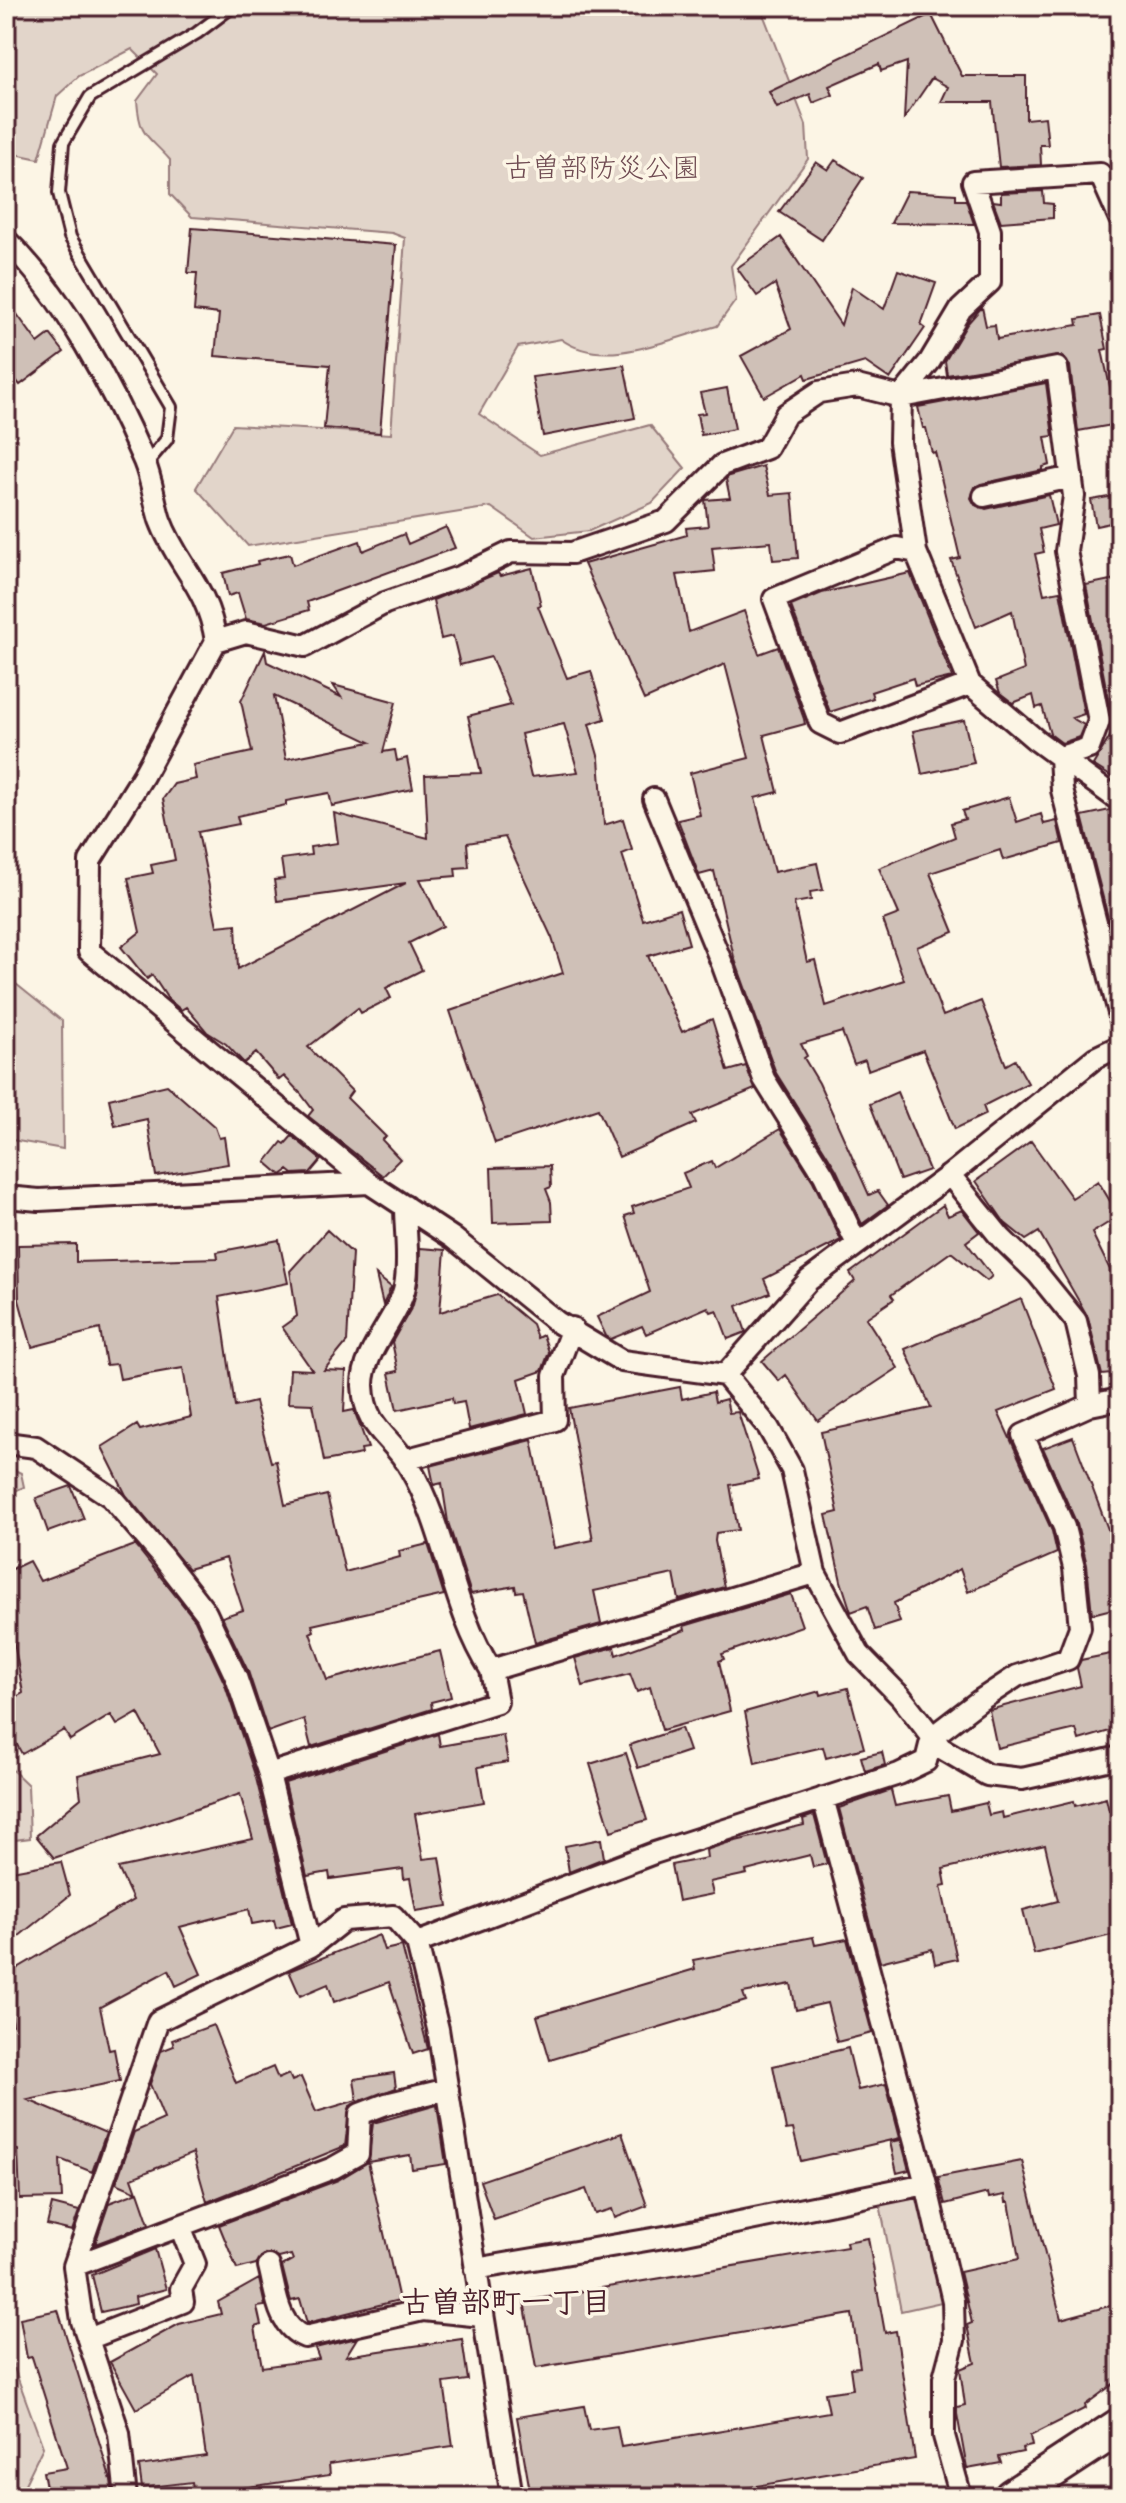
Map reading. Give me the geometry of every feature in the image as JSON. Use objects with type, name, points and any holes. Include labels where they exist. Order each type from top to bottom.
[{"type":"main road","points":[[1012,2497],[1120,2426]]},
{"type":"street","points":[[1120,219],[1100,174],[973,182],[990,231],[990,282],[961,309],[930,361],[901,397],[900,442],[916,552],[970,684],[1120,801]]},
{"type":"street","points":[[6,240],[29,262],[97,365],[146,464],[161,522],[211,612],[216,641],[143,776],[90,861],[89,951],[369,1183],[453,1238],[557,1322],[572,1328],[622,1361],[725,1375],[768,1427],[792,1470],[815,1573],[859,1654],[901,1697],[941,1748],[987,1775],[1022,1779],[1120,1757]]},
{"type":"street","points":[[216,641],[246,632],[305,646],[385,603],[462,576],[511,552],[572,553],[666,521],[722,465],[767,448],[786,414],[819,392],[857,386],[901,397],[1057,368],[1074,496],[1066,551],[1099,721],[1089,748],[1060,757]]},
{"type":"street","points":[[984,496],[1072,477]]},
{"type":"street","points":[[916,552],[897,548],[774,599],[820,723],[840,733],[970,684]]},
{"type":"street","points":[[1060,757],[1062,790],[1120,1017]]},
{"type":"street","points":[[654,799],[718,953],[764,1079],[824,1175],[857,1244]]},
{"type":"street","points":[[725,1375],[809,1280],[950,1175],[1095,1058],[1120,1046]]},
{"type":"street","points":[[950,1175],[1076,1321],[1089,1376],[1090,1405]]},
{"type":"street","points":[[6,1197],[39,1200],[369,1183]]},
{"type":"street","points":[[269,1774],[497,1702],[491,1670],[473,1642],[428,1508],[404,1460],[370,1422],[363,1382],[388,1319],[405,1288],[405,1206]]},
{"type":"street","points":[[404,1460],[555,1420],[554,1376],[572,1328]]},
{"type":"street","points":[[417,1943],[654,1853],[899,1774],[926,1761],[932,1737],[1017,1676],[1068,1659],[1080,1627],[1074,1568],[1064,1527],[1023,1435],[1090,1405],[1120,1399]]},
{"type":"street","points":[[6,1443],[36,1447],[111,1497],[206,1613],[236,1677],[269,1774],[311,1946]]},
{"type":"street","points":[[491,1670],[815,1573]]},
{"type":"street","points":[[823,1798],[926,2184],[953,2301],[954,2340],[944,2378],[944,2436],[961,2497]]},
{"type":"street","points":[[126,2497],[119,2433],[88,2339],[74,2266],[115,2153],[133,2084],[158,2021],[311,1946],[344,1920],[393,1916],[417,1943],[448,2089],[512,2497]]},
{"type":"street","points":[[74,2266],[333,2168],[358,2154],[360,2114],[448,2089]]},
{"type":"street","points":[[475,2269],[676,2235],[926,2184]]},
{"type":"street","points":[[88,2339],[183,2302],[181,2289],[195,2264],[180,2226]]},
{"type":"street","points":[[269,2266],[284,2323],[293,2333],[305,2337],[423,2310],[482,2316]]},
{"type":"lane","points":[[146,464],[167,439],[171,407],[70,237],[59,193],[63,143],[90,97],[197,33],[233,6]]},
{"type":"green space","name":"古曽部防災公園","points":[[6,6],[760,6],[806,125],[808,159],[731,266],[736,300],[717,326],[638,349],[597,352],[578,348],[561,339],[518,347],[479,414],[540,455],[650,425],[685,468],[652,503],[589,531],[534,537],[491,507],[248,546],[196,488],[233,425],[391,434],[405,238],[392,233],[192,217],[170,194],[170,160],[146,135],[140,122],[137,101],[157,74],[132,49],[79,76],[57,96],[39,159],[6,152]]},
{"type":"green space","points":[[6,976],[62,1021],[63,1149],[6,1139]]},
{"type":"green space","points":[[6,1466],[21,1473],[24,1487],[6,1495]]},
{"type":"green space","points":[[6,1764],[28,1785],[30,1838],[6,1841]]},
{"type":"green space","points":[[926,2184],[946,2301],[901,2311],[878,2194]]},
{"type":"green space","points":[[6,2346],[43,2447],[24,2486],[6,2494]]},
{"type":"building","points":[[931,14],[962,76],[1026,76],[1026,119],[1045,117],[1048,145],[1040,145],[1041,165],[999,167],[992,102],[941,102],[948,87],[932,78],[904,119],[907,62],[881,71],[879,64],[829,86],[833,95],[813,103],[810,94],[777,108],[769,92]]},
{"type":"building","points":[[835,160],[863,178],[822,240],[779,212],[816,162],[828,170]]},
{"type":"building","points":[[907,191],[956,194],[956,200],[966,200],[974,224],[891,223]]},
{"type":"building","points":[[1043,191],[1044,203],[1053,204],[1053,218],[1001,222],[993,201],[1001,202],[1001,193]]},
{"type":"building","points":[[192,228],[396,245],[380,433],[324,428],[330,365],[215,356],[219,314],[194,311],[197,273],[188,273]]},
{"type":"building","points":[[781,237],[841,325],[852,287],[884,309],[898,270],[936,283],[921,325],[925,328],[890,379],[865,362],[807,379],[805,374],[764,397],[741,356],[791,329],[775,284],[757,296],[737,268]]},
{"type":"building","points":[[6,299],[38,343],[50,334],[64,352],[20,385],[6,367]]},
{"type":"building","points":[[982,307],[986,326],[995,325],[997,339],[1078,325],[1077,319],[1100,315],[1107,349],[1102,350],[1118,424],[1078,431],[1070,366],[1061,356],[947,375],[945,361],[967,324]]},
{"type":"building","points":[[624,365],[635,418],[543,436],[532,377]]},
{"type":"building","points":[[1046,383],[1053,436],[1045,437],[1050,465],[1043,467],[1043,470],[981,484],[975,487],[971,498],[975,505],[986,509],[1049,495],[1056,525],[1039,529],[1044,552],[1035,554],[1044,594],[1060,591],[1084,714],[1072,718],[1084,725],[1079,737],[1062,743],[1050,734],[1042,706],[1036,708],[1033,695],[1013,703],[1000,693],[996,681],[1024,670],[1012,611],[976,627],[951,560],[960,558],[935,452],[932,453],[918,407]]},
{"type":"building","points":[[727,388],[735,429],[701,435],[697,414],[705,413],[700,393]]},
{"type":"building","points":[[763,466],[770,495],[792,493],[798,558],[773,560],[771,542],[712,547],[715,571],[677,575],[689,632],[744,611],[759,654],[778,647],[804,719],[805,724],[764,735],[778,792],[755,798],[774,872],[817,863],[823,890],[810,892],[811,900],[794,903],[807,962],[815,960],[826,1006],[904,980],[883,920],[899,914],[879,868],[955,837],[951,823],[965,819],[962,811],[1009,797],[1017,822],[1041,814],[1044,824],[1057,821],[1062,843],[1003,860],[1000,850],[930,873],[954,932],[917,947],[943,1016],[981,1001],[1006,1065],[1015,1060],[1028,1083],[983,1106],[986,1114],[955,1129],[923,1050],[868,1070],[865,1060],[854,1064],[842,1032],[801,1044],[807,1056],[804,1058],[819,1083],[869,1195],[878,1191],[888,1205],[862,1224],[836,1169],[776,1073],[734,957],[714,871],[699,875],[678,820],[700,815],[690,773],[749,758],[725,664],[644,700],[584,564],[687,535],[686,528],[708,526],[705,500],[730,498],[726,479],[729,476]]},
{"type":"building","points":[[1120,495],[1120,521],[1096,526],[1091,500]]},
{"type":"building","points":[[446,527],[455,548],[307,602],[309,610],[266,623],[246,619],[238,593],[228,596],[223,573],[258,564],[257,561],[290,554],[293,565],[360,541],[363,551],[404,534],[408,544]]},
{"type":"building","points":[[532,568],[541,605],[538,606],[567,678],[591,671],[605,719],[589,724],[599,759],[604,825],[623,819],[632,850],[622,854],[643,920],[679,909],[689,944],[648,956],[682,1032],[712,1019],[728,1071],[746,1066],[755,1089],[692,1115],[696,1123],[619,1157],[598,1109],[495,1143],[450,1011],[563,973],[552,938],[505,837],[467,843],[469,867],[455,868],[456,876],[420,879],[443,926],[409,943],[422,970],[386,988],[391,998],[361,1013],[358,1008],[308,1047],[352,1091],[347,1098],[386,1137],[382,1140],[400,1159],[383,1176],[308,1116],[313,1110],[284,1076],[279,1080],[256,1053],[244,1063],[226,1044],[207,1032],[186,1007],[181,1010],[168,999],[152,975],[147,979],[121,947],[140,932],[128,878],[153,873],[151,865],[175,860],[163,799],[174,784],[196,779],[193,765],[252,752],[241,701],[265,651],[267,662],[341,697],[333,685],[396,702],[383,752],[395,750],[397,761],[407,758],[413,789],[332,806],[329,793],[286,801],[286,805],[237,816],[239,824],[198,832],[217,926],[236,924],[238,969],[406,883],[277,901],[274,880],[284,879],[281,859],[311,855],[310,847],[338,843],[334,813],[428,838],[425,775],[481,773],[468,716],[511,705],[491,657],[460,665],[453,636],[441,639],[433,600],[498,573],[500,576]],"holes":[[[274,696],[370,742],[286,759]],[[564,724],[578,772],[531,777],[521,734]]]},
{"type":"building","points":[[910,573],[952,677],[915,686],[913,678],[871,692],[873,698],[830,712],[791,606],[822,593]]},
{"type":"building","points":[[1120,578],[1120,705],[1110,708],[1086,585]]},
{"type":"building","points":[[964,720],[974,763],[922,774],[913,731]]},
{"type":"building","points":[[1120,720],[1120,782],[1093,765]]},
{"type":"building","points":[[1110,810],[1120,814],[1120,825],[1115,827],[1120,850],[1120,964],[1082,816]]},
{"type":"building","points":[[167,1085],[215,1127],[219,1138],[224,1137],[228,1164],[156,1176],[147,1119],[115,1126],[109,1099]]},
{"type":"building","points":[[897,1092],[929,1170],[900,1180],[870,1104]]},
{"type":"building","points":[[780,1129],[813,1181],[841,1240],[764,1279],[770,1293],[737,1306],[746,1332],[728,1339],[717,1310],[711,1312],[708,1307],[646,1334],[642,1326],[611,1339],[606,1336],[597,1317],[650,1292],[625,1216],[634,1213],[632,1207],[689,1188],[683,1173],[712,1161],[715,1168]]},
{"type":"building","points":[[292,1136],[321,1160],[310,1173],[293,1174],[288,1170],[281,1175],[266,1162],[282,1142],[285,1144]]},
{"type":"building","points":[[1031,1141],[1072,1198],[1098,1181],[1119,1216],[1092,1233],[1120,1290],[1120,1373],[1102,1375],[1088,1317],[1039,1232],[1026,1240],[1005,1223],[976,1181]]},
{"type":"building","points":[[550,1166],[551,1187],[546,1189],[551,1202],[552,1221],[493,1223],[491,1168]]},
{"type":"building","points":[[943,1205],[948,1216],[962,1210],[979,1232],[966,1242],[992,1276],[987,1281],[951,1252],[891,1295],[894,1299],[866,1318],[898,1368],[818,1421],[786,1375],[779,1381],[762,1361],[855,1281],[850,1273]]},
{"type":"building","points":[[327,1230],[352,1253],[347,1342],[324,1370],[346,1371],[344,1412],[354,1410],[368,1448],[361,1449],[362,1454],[324,1461],[313,1404],[288,1403],[290,1369],[312,1370],[282,1327],[297,1316],[290,1271]]},
{"type":"building","points":[[279,1240],[288,1283],[219,1297],[235,1407],[255,1402],[271,1462],[276,1461],[285,1505],[327,1495],[345,1572],[400,1557],[399,1551],[428,1544],[444,1595],[312,1625],[314,1631],[310,1633],[327,1680],[440,1651],[451,1697],[431,1702],[432,1709],[311,1747],[304,1719],[268,1732],[248,1671],[222,1617],[243,1610],[226,1558],[188,1569],[126,1495],[102,1447],[137,1425],[140,1430],[191,1417],[183,1368],[120,1379],[117,1364],[106,1365],[100,1329],[32,1347],[19,1300],[18,1245],[76,1244],[76,1262],[218,1258],[217,1252]]},
{"type":"building","points":[[420,1248],[445,1250],[440,1312],[497,1295],[532,1324],[537,1338],[543,1335],[549,1352],[542,1371],[519,1379],[527,1414],[469,1429],[464,1402],[453,1404],[452,1398],[397,1410],[389,1373],[398,1371],[392,1342],[413,1305],[419,1278]]},
{"type":"building","points":[[376,1275],[391,1287],[383,1305]]},
{"type":"building","points":[[1021,1299],[1056,1389],[998,1412],[1052,1531],[1057,1553],[968,1592],[960,1569],[894,1603],[900,1622],[875,1630],[867,1606],[851,1612],[841,1581],[826,1515],[838,1512],[821,1432],[931,1408],[905,1349]]},
{"type":"building","points":[[680,1387],[682,1399],[713,1392],[715,1402],[726,1399],[729,1413],[738,1412],[759,1479],[730,1485],[738,1530],[716,1533],[715,1541],[724,1587],[679,1600],[674,1574],[594,1591],[601,1624],[535,1643],[523,1591],[516,1592],[515,1586],[471,1594],[448,1522],[442,1483],[434,1485],[430,1466],[532,1440],[554,1548],[593,1540],[569,1408]]},
{"type":"building","points":[[1073,1437],[1120,1561],[1120,1607],[1092,1614],[1087,1565],[1077,1524],[1043,1448]]},
{"type":"building","points":[[71,1486],[84,1519],[48,1532],[36,1498]]},
{"type":"building","points":[[135,1545],[195,1620],[224,1682],[256,1778],[292,1924],[276,1928],[274,1920],[252,1924],[249,1909],[180,1927],[201,1974],[176,1986],[169,1970],[100,2007],[109,2050],[114,2049],[120,2081],[28,2100],[106,2133],[92,2172],[60,2159],[62,2198],[20,2199],[18,2150],[6,2148],[6,2026],[13,2025],[6,1975],[133,1900],[118,1868],[253,1839],[240,1794],[54,1858],[36,1836],[81,1798],[78,1775],[160,1754],[138,1713],[117,1725],[111,1715],[70,1740],[64,1730],[22,1754],[6,1725],[6,1703],[23,1693],[10,1620],[6,1622],[6,1572],[29,1561],[40,1581]]},
{"type":"building","points":[[791,1594],[802,1626],[722,1654],[724,1659],[719,1661],[730,1711],[662,1730],[650,1687],[637,1692],[630,1674],[583,1686],[575,1658],[614,1647],[616,1655],[685,1630],[684,1626]]},
{"type":"building","points":[[1120,1652],[1120,1728],[1079,1740],[1076,1729],[997,1748],[989,1710],[1081,1686],[1077,1668],[1081,1660]]},
{"type":"building","points":[[848,1688],[864,1748],[826,1758],[823,1747],[755,1763],[745,1712],[820,1691],[821,1695]]},
{"type":"building","points":[[681,1728],[689,1751],[638,1768],[630,1745]]},
{"type":"building","points":[[438,1734],[440,1746],[503,1735],[508,1762],[478,1767],[484,1802],[415,1814],[423,1859],[440,1857],[448,1906],[416,1911],[410,1878],[404,1879],[403,1869],[330,1879],[329,1872],[307,1876],[285,1783]]},
{"type":"building","points":[[882,1752],[885,1765],[865,1771],[861,1757]]},
{"type":"building","points":[[626,1753],[647,1820],[611,1831],[590,1764]]},
{"type":"building","points":[[891,1790],[895,1806],[948,1796],[951,1811],[986,1803],[989,1815],[1002,1812],[1003,1818],[1074,1801],[1075,1806],[1106,1798],[1109,1811],[1120,1808],[1120,1933],[1034,1954],[1023,1910],[1058,1901],[1045,1845],[943,1869],[946,1885],[941,1886],[957,1959],[935,1964],[932,1949],[880,1962],[839,1808]]},
{"type":"building","points":[[814,1815],[827,1864],[813,1867],[810,1855],[710,1882],[713,1894],[678,1901],[671,1865],[707,1858],[706,1850],[727,1843],[804,1825],[803,1819]]},
{"type":"building","points":[[601,1839],[604,1858],[569,1872],[565,1846]]},
{"type":"building","points":[[61,1862],[70,1895],[13,1941],[6,1906],[6,1872]]},
{"type":"building","points":[[379,1935],[384,1950],[402,1946],[428,2049],[413,2054],[389,1982],[334,2002],[328,1984],[300,1996],[289,1971]]},
{"type":"building","points":[[813,1937],[815,1945],[847,1939],[872,2033],[837,2042],[827,2003],[796,2010],[791,1984],[743,1993],[746,2001],[550,2060],[537,2016],[695,1969],[693,1960]]},
{"type":"building","points":[[213,2025],[236,2083],[273,2067],[278,2079],[289,2074],[292,2081],[301,2077],[316,2112],[357,2100],[354,2079],[394,2073],[396,2088],[350,2106],[345,2146],[207,2202],[193,2153],[132,2178],[137,2192],[116,2183],[134,2132],[164,2119],[150,2084],[161,2051],[174,2046],[172,2040]]},
{"type":"building","points":[[848,2048],[858,2090],[886,2084],[900,2138],[801,2161],[793,2129],[786,2130],[773,2066]]},
{"type":"building","points":[[437,2105],[446,2164],[412,2169],[410,2155],[368,2162],[373,2123]]},
{"type":"building","points":[[622,2133],[647,2206],[615,2218],[612,2209],[595,2214],[586,2189],[494,2220],[480,2181]]},
{"type":"building","points":[[901,2140],[909,2170],[897,2173],[890,2142]]},
{"type":"building","points":[[1022,2161],[1061,2319],[1120,2303],[1120,2379],[1085,2405],[1086,2408],[1030,2436],[1032,2446],[1022,2448],[1023,2452],[999,2457],[1001,2463],[967,2469],[957,2407],[965,2405],[960,2369],[975,2363],[967,2325],[972,2323],[960,2272],[1019,2259],[1009,2202],[1006,2202],[1005,2195],[989,2198],[988,2193],[945,2204],[938,2177]]},
{"type":"building","points":[[368,2162],[399,2300],[307,2323],[300,2299],[291,2301],[282,2266],[293,2260],[291,2255],[279,2258],[265,2254],[256,2264],[237,2269],[219,2225],[338,2180]]},
{"type":"building","points":[[138,2192],[149,2224],[95,2244],[109,2203]]},
{"type":"building","points":[[52,2204],[79,2211],[72,2231],[47,2225]]},
{"type":"building","points":[[868,2238],[885,2333],[896,2331],[915,2459],[692,2497],[531,2497],[517,2417],[584,2406],[589,2430],[617,2426],[621,2447],[829,2412],[825,2393],[853,2389],[850,2368],[860,2367],[852,2314],[536,2368],[524,2301],[847,2247],[846,2242]]},
{"type":"building","points":[[155,2249],[166,2289],[135,2297],[136,2304],[101,2312],[92,2275]]},
{"type":"building","points":[[259,2279],[265,2306],[257,2307],[261,2325],[255,2327],[262,2367],[319,2359],[315,2348],[357,2338],[346,2356],[462,2339],[468,2380],[444,2383],[453,2446],[329,2464],[330,2475],[194,2495],[192,2482],[142,2488],[139,2466],[206,2456],[194,2376],[136,2409],[110,2362],[179,2324],[221,2314],[218,2302]]},
{"type":"building","points":[[58,2310],[113,2495],[48,2497],[43,2472],[67,2468],[32,2357],[27,2358],[20,2318]]},
{"type":"district","name":"古曽部町一丁目","points":[[506,2302]]}]
